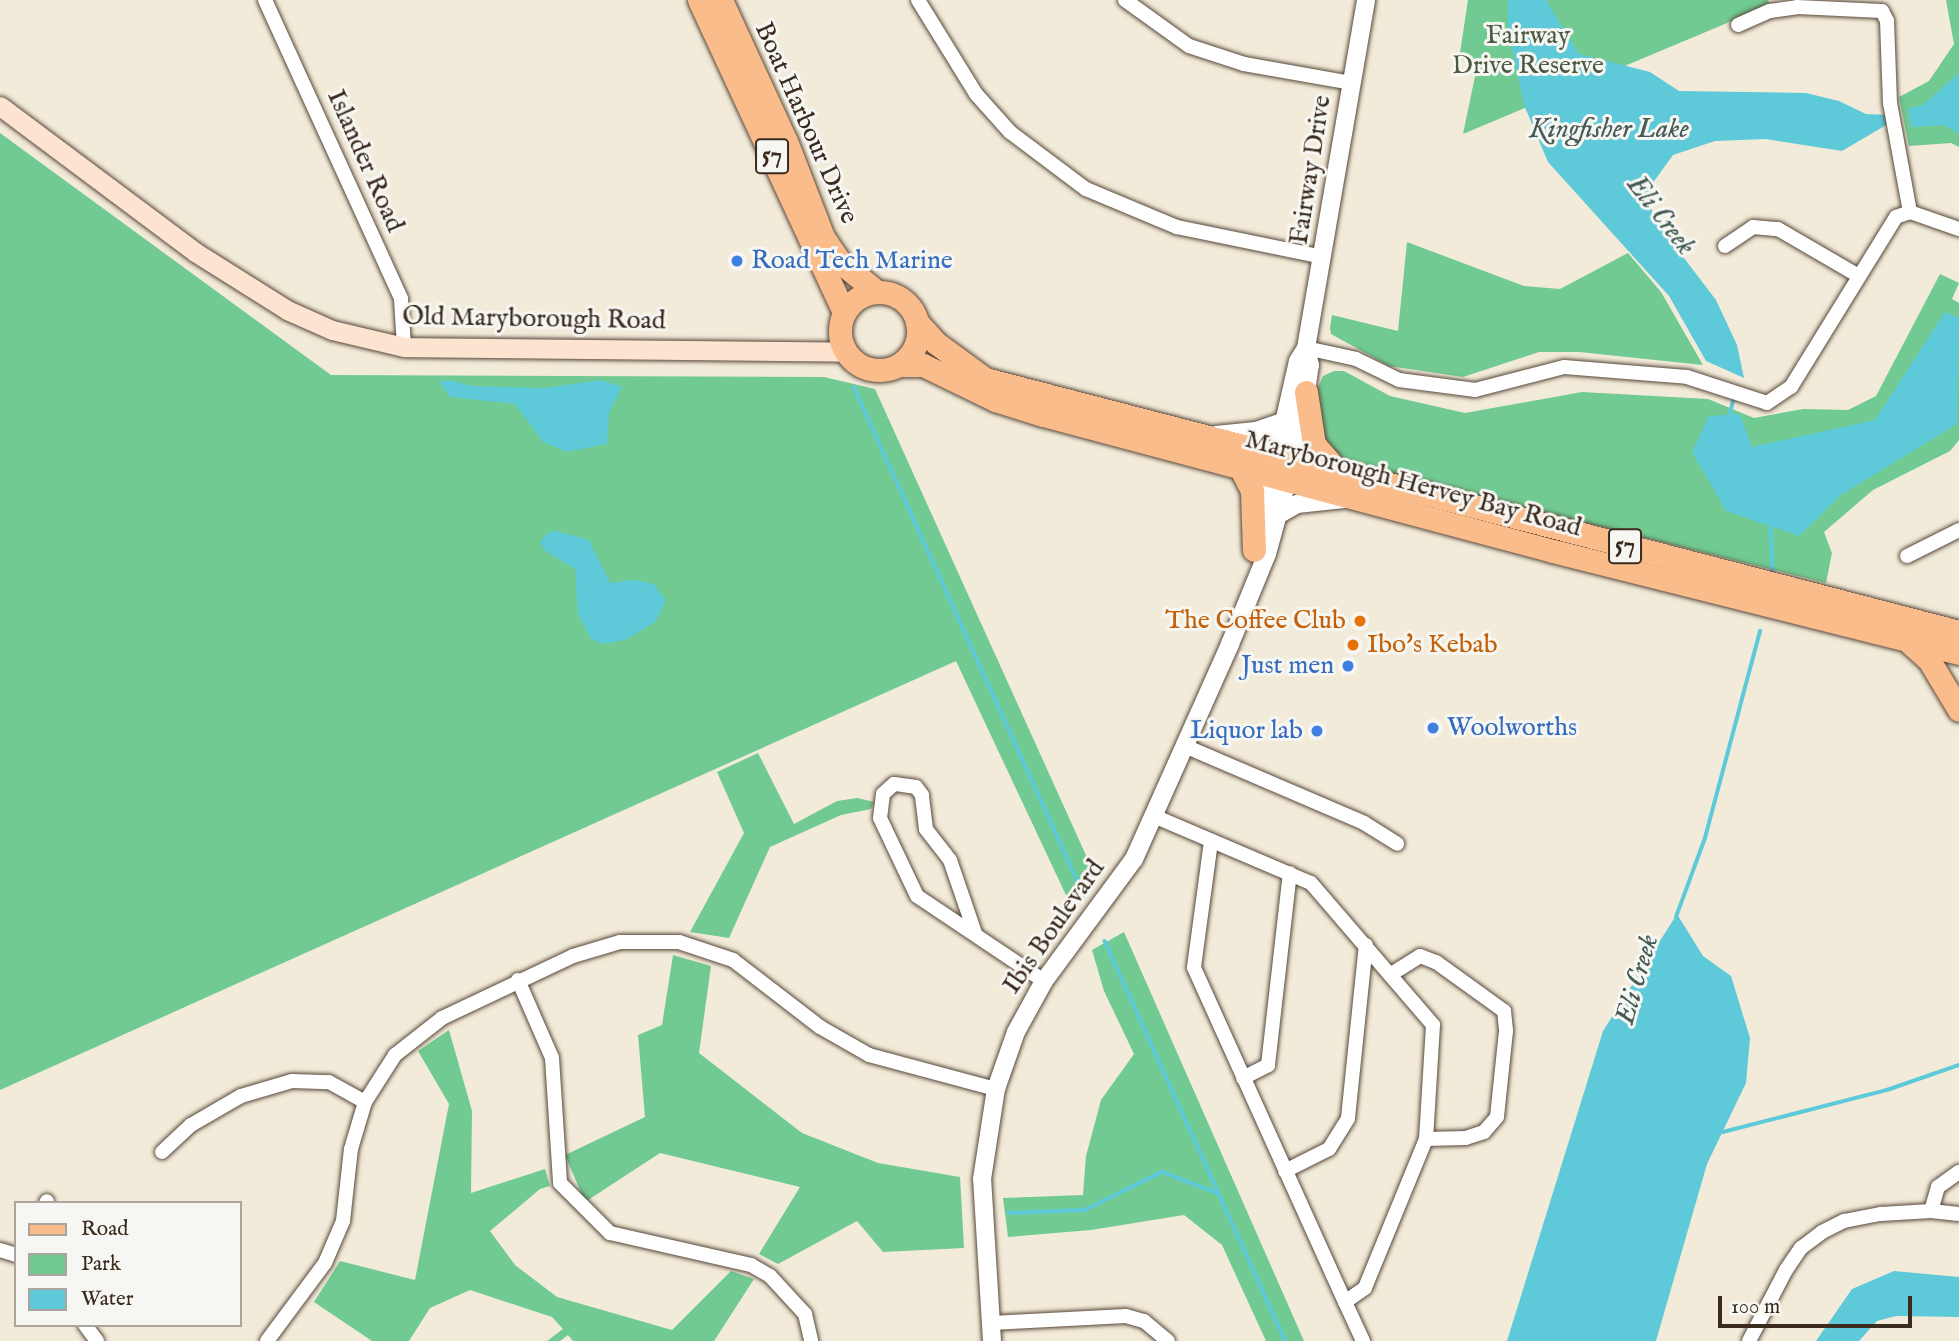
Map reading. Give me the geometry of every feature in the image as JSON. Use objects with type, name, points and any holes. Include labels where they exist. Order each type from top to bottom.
[{"type":"main road","name":"Boat Harbour Drive","points":[[699,0],[844,312]]},
{"type":"main road","name":"Boat Harbour Drive","points":[[721,0],[786,141],[823,237],[839,261],[877,292]]},
{"type":"main road","name":"Old Maryborough Road","points":[[0,106],[195,252],[287,310],[332,330],[404,346],[845,352]]},
{"type":"main road","points":[[844,312],[857,298],[877,292]]},
{"type":"main road","name":"57","points":[[877,292],[893,295],[909,307],[917,322]]},
{"type":"main road","name":"57","points":[[844,312],[839,335],[845,352],[861,367],[881,371],[899,365]]},
{"type":"main road","points":[[899,365],[915,348],[917,322]]},
{"type":"main road","name":"Maryborough Hervey Bay Road","points":[[917,322],[936,344],[985,379],[1213,436],[1358,498],[1959,653]]},
{"type":"main road","name":"Maryborough Hervey Bay Road","points":[[899,365],[923,365],[995,400],[1240,467],[1338,470],[1959,632]]},
{"type":"main road","points":[[1306,392],[1314,444],[1338,470]]},
{"type":"main road","points":[[1240,467],[1252,491],[1254,550]]},
{"type":"main road","points":[[1909,641],[1928,660],[1959,710]]},
{"type":"street","name":"Islander Road","points":[[265,0],[401,299],[404,346]]},
{"type":"street","points":[[918,0],[976,94],[1010,132],[1086,188],[1177,227],[1323,257]]},
{"type":"street","points":[[1125,0],[1189,47],[1244,64],[1352,83]]},
{"type":"street","name":"Fairway Drive","points":[[1284,467],[1287,420],[1298,361],[1306,348],[1366,0]]},
{"type":"street","points":[[1738,25],[1770,11],[1797,7],[1880,4],[1887,21],[1890,103],[1910,212]]},
{"type":"street","points":[[1910,212],[1959,229]]},
{"type":"street","points":[[1306,348],[1356,359],[1399,380],[1475,390],[1564,367],[1688,377],[1767,402],[1791,387],[1889,226],[1910,212]]},
{"type":"street","points":[[1724,246],[1753,227],[1778,229],[1857,275]]},
{"type":"street","name":"Fairway Drive","points":[[1284,467],[1306,392],[1310,365],[1306,348]]},
{"type":"street","points":[[1213,436],[1256,431],[1287,420]]},
{"type":"street","name":"Ibis Boulevard","points":[[992,1341],[982,1179],[996,1089],[1016,1032],[1044,981],[1134,859],[1156,817],[1246,604],[1278,515],[1284,467]]},
{"type":"street","name":"Ibis Boulevard","points":[[1246,604],[1254,550],[1284,467]]},
{"type":"street","points":[[1278,515],[1297,505],[1358,498]]},
{"type":"street","points":[[1907,556],[1959,530]]},
{"type":"street","points":[[1186,747],[1364,823],[1397,844]]},
{"type":"street","points":[[975,933],[950,860],[926,829],[922,795],[916,787],[894,784],[883,794],[880,818],[917,896],[1044,981]]},
{"type":"street","points":[[1156,817],[1311,883],[1393,973],[1433,1025],[1426,1139],[1365,1288],[1345,1302]]},
{"type":"street","points":[[1211,841],[1194,967],[1363,1341]]},
{"type":"street","points":[[1243,1078],[1268,1065],[1290,873]]},
{"type":"street","points":[[267,1341],[325,1263],[343,1221],[351,1149],[365,1102],[395,1055],[429,1026],[519,980],[620,942],[679,942],[733,960],[820,1027],[869,1055],[996,1089]]},
{"type":"street","points":[[1285,1171],[1329,1149],[1348,1118],[1366,945]]},
{"type":"street","points":[[1393,973],[1420,956],[1437,962],[1504,1011],[1506,1031],[1497,1117],[1484,1132],[1466,1138],[1426,1139]]},
{"type":"street","points":[[519,980],[552,1058],[560,1183],[610,1233],[751,1265],[770,1276],[805,1314],[811,1341]]},
{"type":"street","points":[[162,1152],[191,1125],[241,1096],[292,1081],[329,1082],[365,1102]]},
{"type":"street","points":[[1931,1211],[1938,1186],[1959,1172]]},
{"type":"street","points":[[1749,1341],[1786,1270],[1801,1248],[1822,1232],[1844,1221],[1931,1211],[1959,1214]]},
{"type":"street","points":[[991,1323],[1126,1316],[1144,1321],[1168,1341]]},
{"type":"green space","name":"Fairway Drive Reserve","points":[[1468,0],[1768,0],[1770,5],[1463,134],[1478,62],[1459,59]]},
{"type":"green space","points":[[1946,0],[1959,0],[1959,147],[1951,143],[1909,146],[1899,97],[1929,81],[1954,44]]},
{"type":"green space","points":[[0,133],[331,375],[824,377],[875,389],[1094,873],[1093,884],[1072,908],[956,661],[0,1090]]},
{"type":"green space","points":[[1407,242],[1524,286],[1560,289],[1628,253],[1661,292],[1703,365],[1579,352],[1539,352],[1463,377],[1389,366],[1331,334],[1330,328],[1332,315],[1398,331]]},
{"type":"green space","points":[[1940,274],[1959,283],[1952,299],[1959,303],[1959,440],[1950,451],[1873,490],[1824,532],[1832,553],[1826,583],[1349,464],[1328,451],[1313,399],[1323,376],[1334,371],[1344,371],[1390,396],[1465,413],[1582,392],[1708,399],[1754,418],[1803,409],[1848,410],[1876,396]]},
{"type":"green space","points":[[758,753],[794,824],[837,801],[857,798],[874,802],[871,809],[841,815],[770,847],[729,938],[690,932],[744,833],[717,772]]},
{"type":"green space","points":[[1124,932],[1304,1341],[1266,1341],[1222,1245],[1184,1215],[1091,1230],[1008,1237],[1003,1198],[1083,1195],[1086,1156],[1101,1100],[1134,1054],[1104,991],[1092,950]]},
{"type":"green space","points":[[673,955],[711,966],[699,1053],[802,1133],[878,1163],[960,1177],[964,1248],[883,1252],[857,1221],[778,1264],[759,1254],[800,1187],[660,1153],[585,1202],[565,1155],[645,1117],[638,1035],[662,1025]]},
{"type":"green space","points":[[449,1030],[472,1111],[471,1193],[545,1169],[550,1186],[540,1189],[490,1231],[515,1265],[557,1297],[672,1330],[731,1271],[754,1279],[714,1341],[573,1341],[568,1335],[560,1341],[547,1341],[563,1329],[552,1317],[470,1290],[430,1308],[409,1341],[372,1341],[314,1302],[340,1261],[415,1280],[449,1104],[418,1051]]},
{"type":"water","name":"Kingfisher Lake","points":[[1508,0],[1546,0],[1579,54],[1650,72],[1679,91],[1806,93],[1839,101],[1866,114],[1891,115],[1893,121],[1842,151],[1766,139],[1715,141],[1673,155],[1652,184],[1652,216],[1716,300],[1737,345],[1744,378],[1706,361],[1669,296],[1548,162],[1524,105],[1508,29]]},
{"type":"water","points":[[1959,73],[1959,134],[1944,125],[1911,127],[1908,108],[1923,105]]},
{"type":"water","points":[[1945,312],[1959,318],[1957,424],[1841,495],[1799,536],[1726,511],[1692,452],[1709,416],[1740,414],[1752,447],[1875,420]]},
{"type":"water","points":[[449,380],[472,386],[545,388],[600,380],[622,387],[609,413],[607,444],[567,452],[543,442],[515,404],[450,397],[439,382]]},
{"type":"water","points":[[556,531],[589,540],[610,583],[634,580],[654,584],[666,601],[655,622],[625,640],[602,644],[591,639],[578,613],[575,569],[544,550],[540,542],[549,532]]},
{"type":"water","points":[[1677,914],[1703,956],[1731,976],[1750,1038],[1746,1083],[1707,1164],[1656,1341],[1507,1341],[1603,1031]]},
{"type":"water","points":[[1894,1271],[1959,1277],[1959,1317],[1896,1316],[1877,1321],[1859,1341],[1816,1341],[1852,1289]]},
{"type":"waterway","points":[[854,387],[1084,895]]},
{"type":"waterway","name":"Eli Creek","points":[[1729,418],[1733,401]]},
{"type":"waterway","name":"Eli Creek","points":[[1771,522],[1773,575]]},
{"type":"waterway","name":"Eli Creek","points":[[1676,917],[1705,838],[1760,631]]},
{"type":"waterway","points":[[1105,941],[1286,1341]]},
{"type":"waterway","points":[[1723,1132],[1887,1090],[1959,1065]]},
{"type":"waterway","points":[[1008,1213],[1085,1210],[1162,1172],[1218,1193]]},
{"type":"place","name":"Road Tech Marine","points":[[737,261]]},
{"type":"place","name":"The Coffee Club","points":[[1360,621]]},
{"type":"place","name":"Ibo's Kebab","points":[[1353,645]]},
{"type":"place","name":"Just men","points":[[1348,666]]},
{"type":"place","name":"Woolworths","points":[[1433,728]]},
{"type":"place","name":"Liquor lab","points":[[1317,731]]}]
